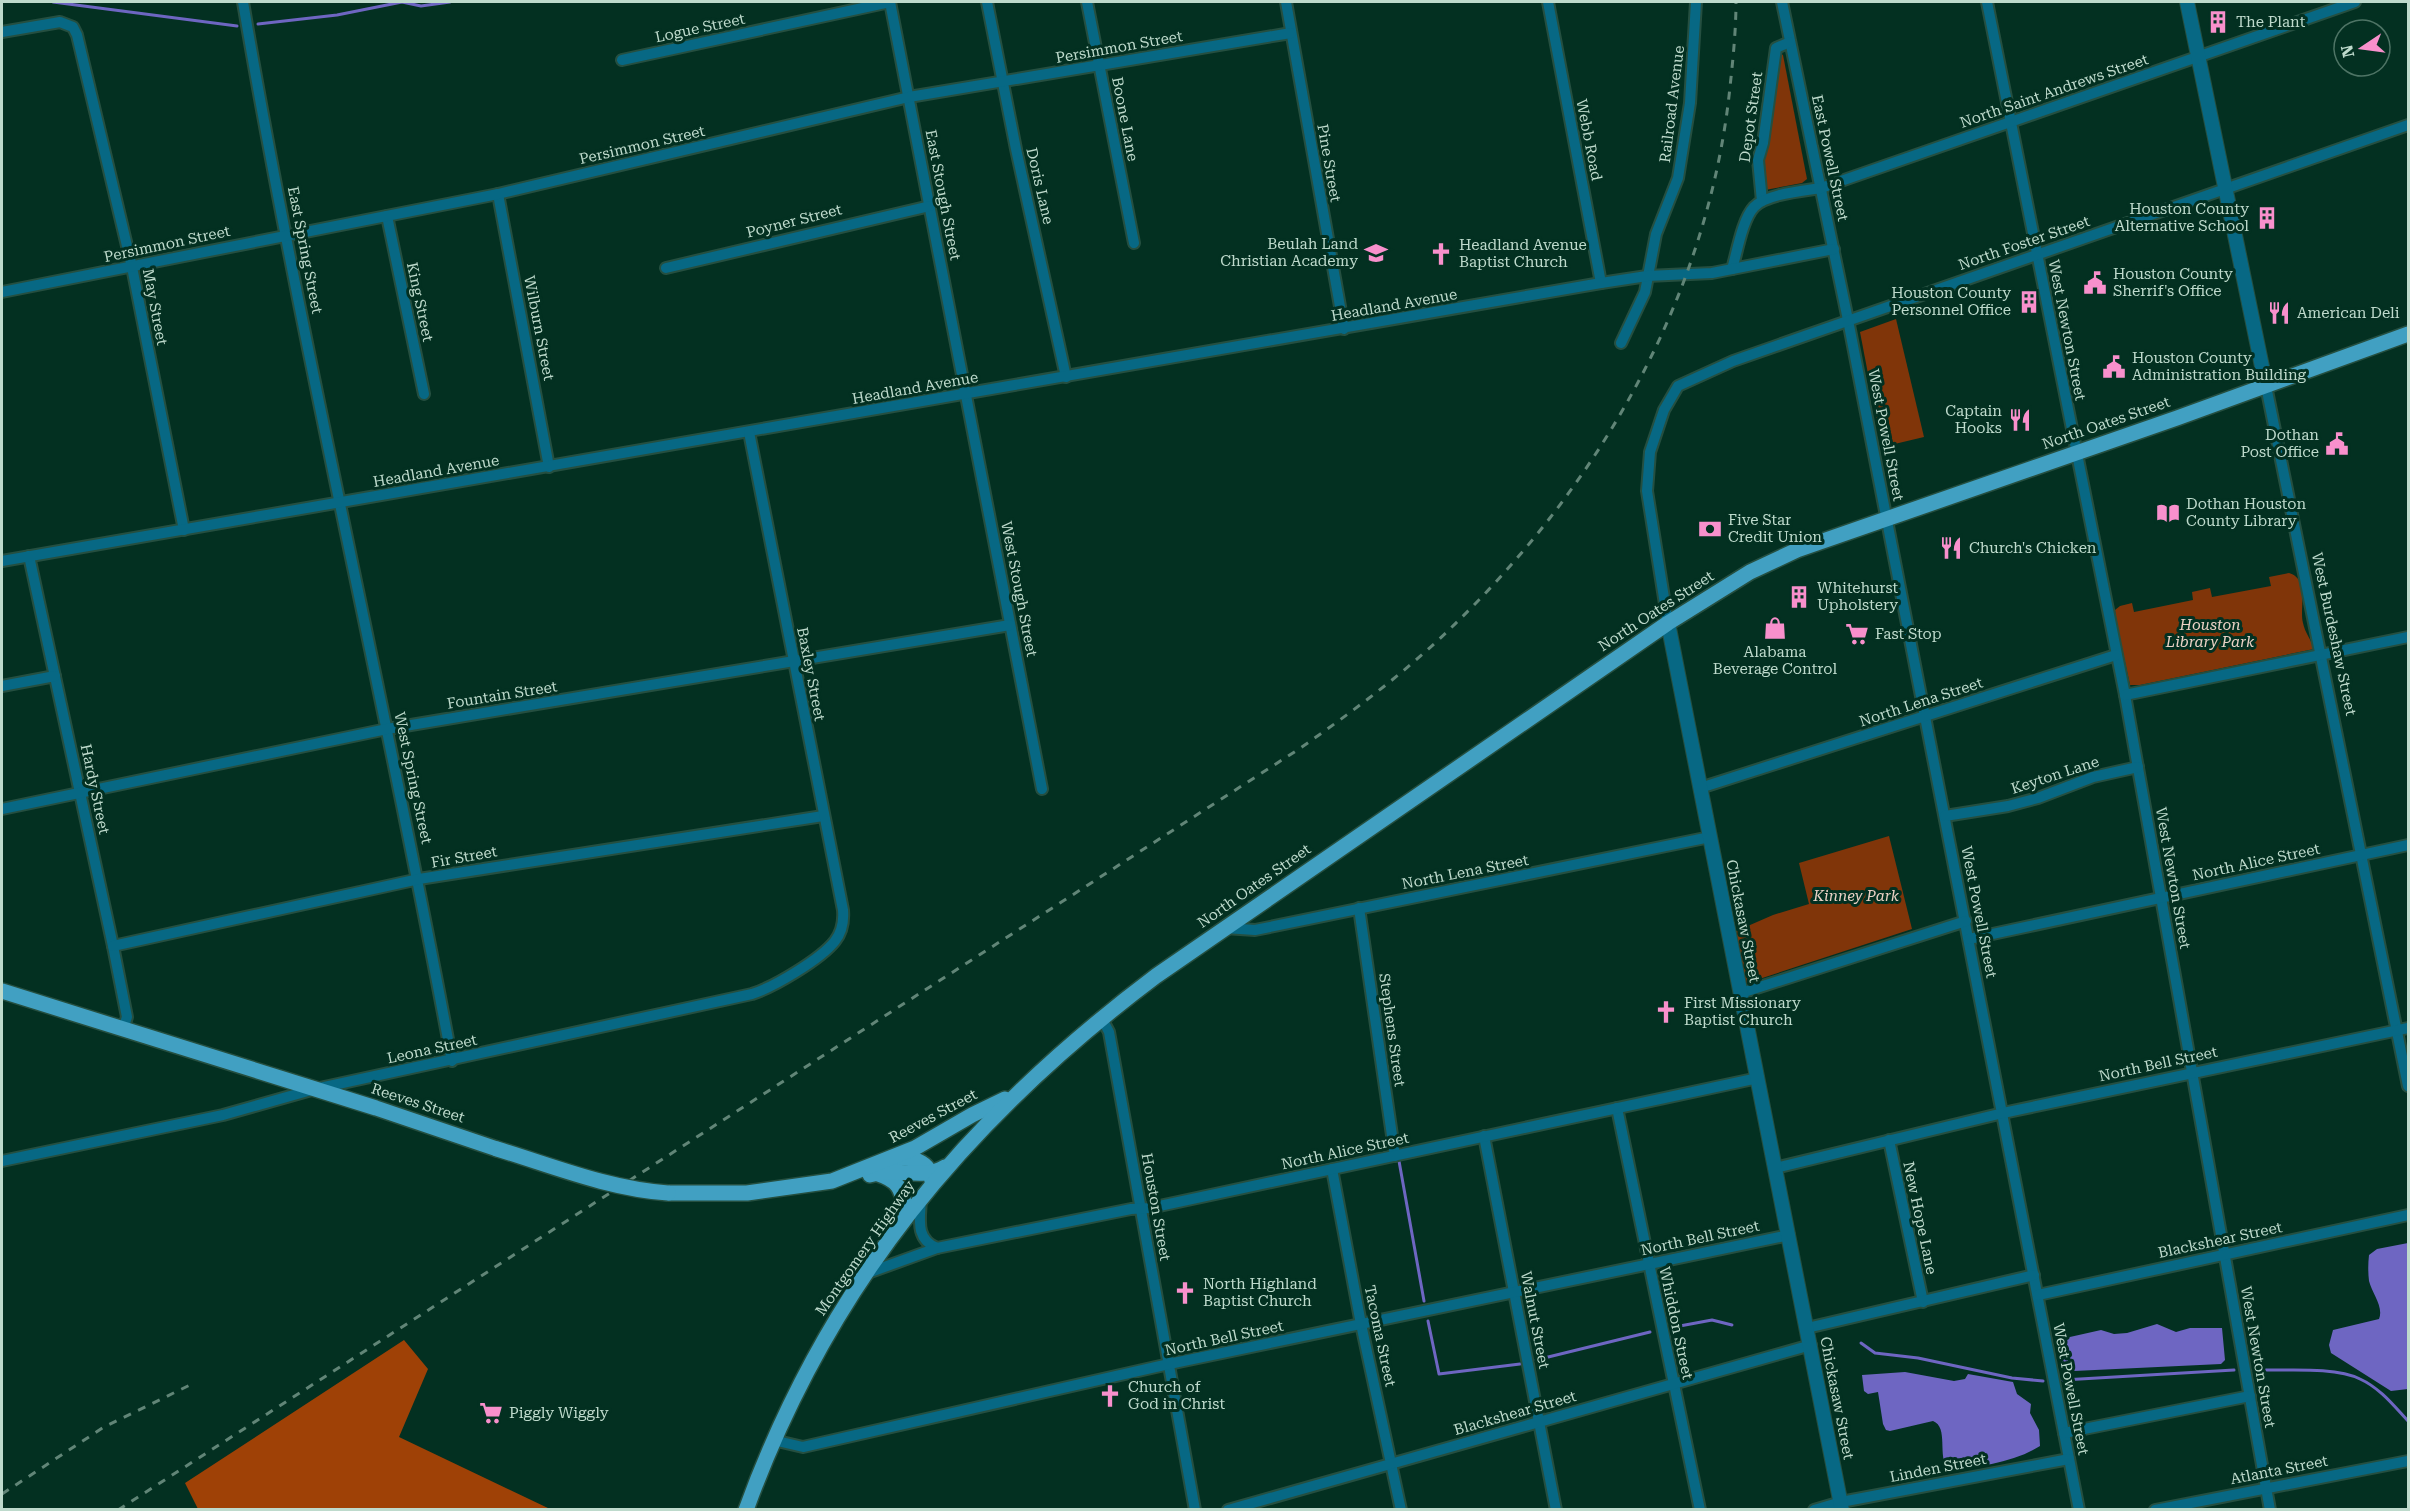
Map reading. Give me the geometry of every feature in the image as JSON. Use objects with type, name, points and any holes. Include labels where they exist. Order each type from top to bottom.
[{"type":"main road","name":"North Oates Street","points":[[1016,1093],[1101,1017],[1225,928],[1668,622],[1734,581],[1773,561],[1886,518],[2409,334]]},
{"type":"main road","name":"Reeves Street","points":[[2,991],[315,1089],[497,1149],[634,1190],[668,1193],[747,1193],[832,1180],[847,1182],[887,1170],[927,1186]]},
{"type":"main road","name":"Reeves Street","points":[[832,1180],[892,1158],[1016,1093]]},
{"type":"main road","name":"Montgomery Highway","points":[[746,1509],[773,1440],[827,1335],[865,1274],[927,1186],[1016,1093]]},
{"type":"main road","points":[[892,1158],[916,1160],[923,1163],[927,1186]]},
{"type":"main road","points":[[875,1173],[890,1178],[898,1185],[907,1214]]},
{"type":"street","name":"East Spring Street","points":[[243,2],[286,236],[340,503]]},
{"type":"street","name":"Logue Street","points":[[622,60],[890,2]]},
{"type":"street","name":"East Stough Street","points":[[890,2],[966,394]]},
{"type":"street","name":"Doris Lane","points":[[987,2],[1016,149],[1066,377]]},
{"type":"street","name":"Boone Lane","points":[[1087,2],[1134,243]]},
{"type":"street","name":"Pine Street","points":[[1286,2],[1344,329]]},
{"type":"street","name":"Webb Road","points":[[1548,2],[1601,283]]},
{"type":"street","name":"Railroad Avenue","points":[[1621,343],[1645,292],[1656,234],[1677,178],[1685,142],[1690,103],[1696,2]]},
{"type":"street","name":"East Powell Street","points":[[1782,2],[1848,320]]},
{"type":"street","name":"West Newton Street","points":[[1987,2],[2125,695],[2270,1509]]},
{"type":"street","name":"West Burdeshaw Street","points":[[2187,2],[2362,855],[2403,1030],[2409,1086]]},
{"type":"street","name":"North Saint Andrews Street","points":[[1762,201],[1821,188],[2355,2]]},
{"type":"street","name":"May Street","points":[[2,32],[56,22],[69,24],[77,35],[132,267],[184,530]]},
{"type":"street","name":"Persimmon Street","points":[[2,292],[498,194],[909,97],[1291,33]]},
{"type":"street","name":"Depot Street","points":[[1762,201],[1758,160],[1763,142],[1776,48],[1790,42]]},
{"type":"street","name":"North Foster Street","points":[[1664,410],[1678,387],[1710,370],[2409,124]]},
{"type":"street","name":"Wilburn Street","points":[[498,194],[549,467]]},
{"type":"street","points":[[1732,270],[1748,217],[1753,208],[1762,201]]},
{"type":"street","name":"Poyner Street","points":[[666,268],[930,206]]},
{"type":"street","name":"King Street","points":[[387,216],[424,394]]},
{"type":"street","name":"Headland Avenue","points":[[2,561],[1601,283],[1647,276],[1732,270],[1834,249]]},
{"type":"street","name":"West Powell Street","points":[[1848,320],[2079,1509]]},
{"type":"street","name":"West Stough Street","points":[[966,394],[1042,789]]},
{"type":"street","name":"Chickasaw Street","points":[[1664,410],[1650,452],[1647,491],[1668,622],[1841,1506]]},
{"type":"street","name":"Baxley Street","points":[[748,432],[844,921]]},
{"type":"street","name":"West Spring Street","points":[[340,503],[419,879],[452,1061]]},
{"type":"street","name":"Hardy Street","points":[[29,556],[113,946],[127,1017],[123,1029]]},
{"type":"street","name":"Fountain Street","points":[[2,809],[387,729],[1010,625]]},
{"type":"street","points":[[2125,695],[2409,637]]},
{"type":"street","name":"North Lena Street","points":[[1701,788],[2116,655]]},
{"type":"street","points":[[2,686],[55,676]]},
{"type":"street","name":"Keyton Lane","points":[[1945,816],[2008,806],[2038,798],[2086,779],[2138,767]]},
{"type":"street","name":"Fir Street","points":[[113,946],[419,879],[823,816]]},
{"type":"street","name":"North Lena Street","points":[[1225,928],[1256,930],[1710,837]]},
{"type":"street","name":"North Alice Street","points":[[1970,939],[2409,845]]},
{"type":"street","name":"Stephens Street","points":[[1359,908],[1395,1156]]},
{"type":"street","name":"Leona Street","points":[[2,1161],[223,1115],[315,1089],[452,1061],[766,990],[826,950],[834,942],[844,921]]},
{"type":"street","points":[[1741,993],[1966,921]]},
{"type":"street","name":"Houston Street","points":[[1101,1017],[1109,1032],[1195,1509]]},
{"type":"street","name":"North Bell Street","points":[[1775,1168],[2003,1113],[2403,1030]]},
{"type":"street","name":"North Alice Street","points":[[865,1274],[937,1248],[1395,1156],[1758,1078]]},
{"type":"street","name":"Whiddon Street","points":[[1617,1108],[1700,1509]]},
{"type":"street","name":"Walnut Street","points":[[1484,1136],[1556,1509]]},
{"type":"street","name":"New Hope Lane","points":[[1889,1140],[1923,1302]]},
{"type":"street","name":"Tacoma Street","points":[[1332,1169],[1361,1324],[1401,1509]]},
{"type":"street","points":[[927,1186],[920,1232],[930,1245],[937,1248]]},
{"type":"street","name":"Blackshear Street","points":[[2038,1294],[2409,1215]]},
{"type":"street","name":"North Bell Street","points":[[773,1440],[803,1447],[1168,1365],[1789,1235]]},
{"type":"street","points":[[1807,1328],[2034,1275]]},
{"type":"street","name":"Blackshear Street","points":[[1228,1509],[1810,1345]]},
{"type":"street","points":[[2064,1433],[2250,1395]]},
{"type":"street","name":"Linden Street","points":[[1814,1509],[1841,1506],[2069,1459]]},
{"type":"street","name":"Atlanta Street","points":[[2155,1509],[2409,1461]]},
{"type":"green space","points":[[1781,54],[1807,179],[1802,183],[1765,190],[1763,159]]},
{"type":"green space","points":[[1896,319],[1924,437],[1882,447],[1860,332]]},
{"type":"green space","name":"Houston Library Park","points":[[2289,573],[2295,576],[2302,588],[2303,623],[2314,649],[2140,685],[2130,685],[2116,621],[2115,610],[2120,606],[2132,603],[2134,612],[2193,600],[2192,592],[2210,588],[2212,597],[2271,586],[2269,577]]},
{"type":"green space","name":"Kinney Park","points":[[1889,836],[1912,929],[1744,984],[1734,932],[1773,915],[1809,904],[1799,863]]},
{"type":"shaded area","points":[[2408,1243],[2408,1389],[2391,1391],[2331,1353],[2329,1345],[2333,1330],[2379,1319],[2379,1305],[2369,1281],[2369,1255],[2377,1249]]},
{"type":"shaded area","points":[[2157,1324],[2176,1332],[2190,1328],[2222,1328],[2225,1360],[2221,1364],[2064,1370],[2058,1344],[2061,1339],[2101,1330],[2114,1334],[2127,1333]]},
{"type":"shaded area","points":[[404,1340],[428,1369],[399,1437],[550,1509],[198,1509],[185,1483]]},
{"type":"shaded area","points":[[1905,1372],[1954,1381],[1965,1379],[1968,1374],[2013,1382],[2017,1394],[2031,1404],[2030,1413],[2039,1430],[2040,1446],[2030,1452],[1996,1463],[1948,1469],[1943,1457],[1941,1429],[1938,1424],[1933,1421],[1886,1430],[1878,1392],[1868,1394],[1864,1391],[1862,1375]]},
{"type":"waterway","points":[[53,2],[237,26]]},
{"type":"waterway","points":[[258,24],[337,15],[402,2],[421,6],[450,2]]},
{"type":"waterway","points":[[1399,1161],[1424,1301]]},
{"type":"waterway","points":[[1669,1328],[1712,1320],[1732,1325]]},
{"type":"waterway","points":[[1428,1321],[1439,1374],[1520,1364]]},
{"type":"waterway","points":[[1536,1360],[1650,1332]]},
{"type":"waterway","points":[[1861,1343],[1875,1353],[1918,1358],[2012,1378],[2043,1381]]},
{"type":"waterway","points":[[2063,1380],[2234,1370]]},
{"type":"waterway","points":[[2254,1370],[2309,1370],[2349,1375],[2374,1387],[2408,1421]]},
{"type":"railway","points":[[118,1510],[1299,749],[1382,688],[1440,639],[1510,566],[1559,506],[1602,444],[1640,378],[1673,309],[1699,237],[1718,163],[1730,87],[1736,2]]},
{"type":"railway","points":[[2,1494],[104,1427],[192,1384]]},
{"type":"place","name":"The Plant","points":[[2218,22]]},
{"type":"place","name":"Houston County Alternative School","points":[[2267,218]]},
{"type":"place","name":"Beulah Land Christian Academy","points":[[1376,253]]},
{"type":"place","name":"Headland Avenue Baptist Church","points":[[1441,254]]},
{"type":"place","name":"Houston County Sherrif's Office","points":[[2095,283]]},
{"type":"place","name":"Houston County Personnel Office","points":[[2029,302]]},
{"type":"place","name":"American Deli","points":[[2279,313]]},
{"type":"place","name":"Houston County Administration Building","points":[[2114,367]]},
{"type":"place","name":"Captain Hooks","points":[[2020,420]]},
{"type":"place","name":"Dothan Post Office","points":[[2337,444]]},
{"type":"place","name":"Dothan Houston County Library","points":[[2168,513]]},
{"type":"place","name":"Five Star Credit Union","points":[[1710,529]]},
{"type":"place","name":"Church's Chicken","points":[[1951,548]]},
{"type":"place","name":"Whitehurst Upholstery","points":[[1799,597]]},
{"type":"place","name":"Alabama Beverage Control","points":[[1775,628]]},
{"type":"place","name":"Fast Stop","points":[[1857,634]]},
{"type":"place","name":"First Missionary Baptist Church","points":[[1666,1012]]},
{"type":"place","name":"North Highland Baptist Church","points":[[1185,1293]]},
{"type":"place","name":"Church of God in Christ","points":[[1110,1396]]},
{"type":"place","name":"Piggly Wiggly","points":[[491,1413]]}]
